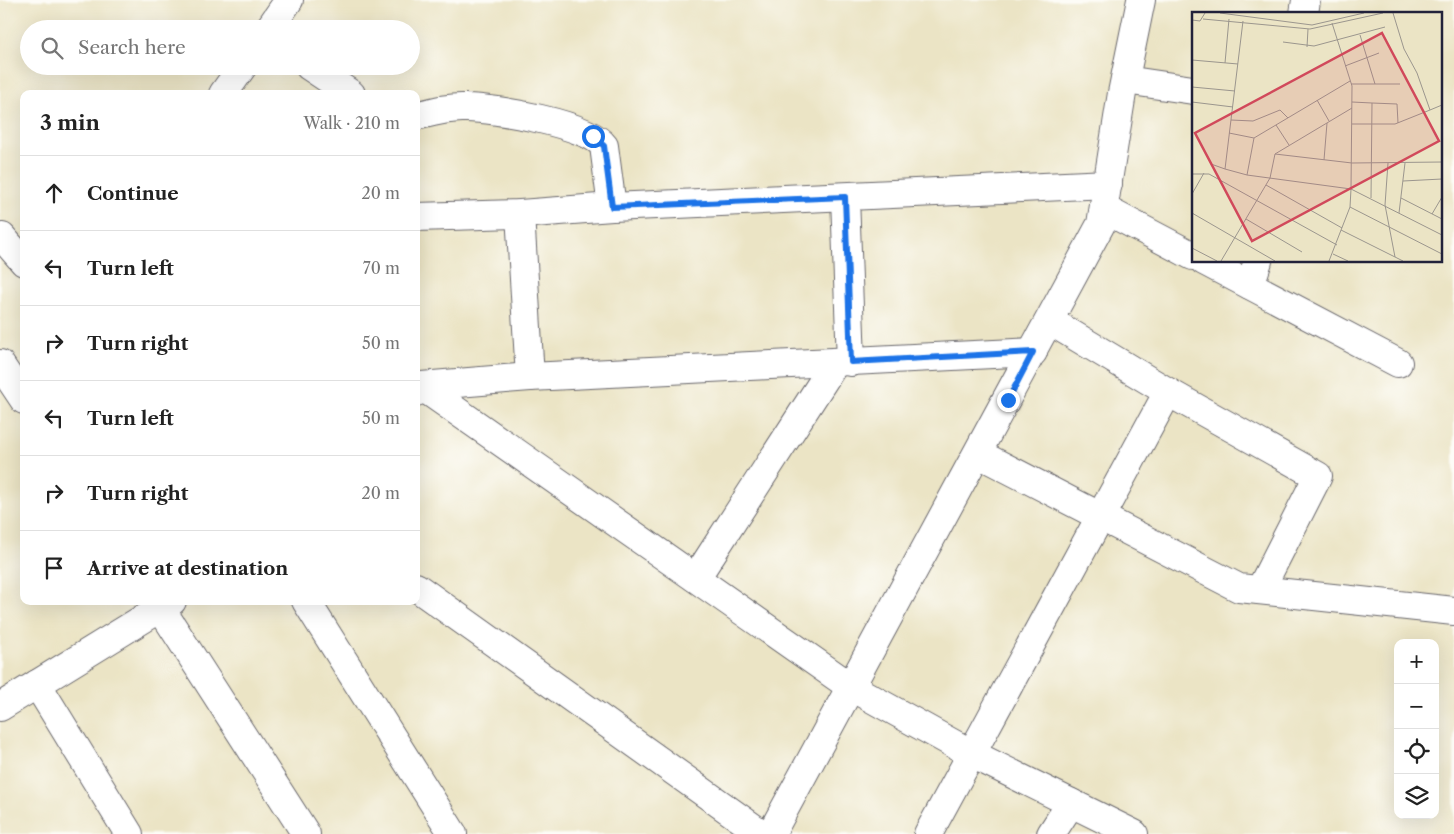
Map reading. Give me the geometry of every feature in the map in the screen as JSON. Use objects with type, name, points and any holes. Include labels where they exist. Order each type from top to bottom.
[{"type":"street","points":[[275,20],[289,0]]},
{"type":"street","points":[[771,834],[979,454],[1101,224],[1125,80],[1141,0]]},
{"type":"street","points":[[227,90],[237,75]]},
{"type":"street","points":[[322,75],[345,90]]},
{"type":"street","points":[[1125,80],[1192,90]]},
{"type":"street","points":[[420,115],[464,108],[510,112],[593,136],[604,146],[612,207]]},
{"type":"street","points":[[696,578],[843,362],[845,197]]},
{"type":"street","points":[[420,217],[520,214],[612,207],[845,197],[1106,197],[1192,255]]},
{"type":"street","points":[[520,214],[530,377]]},
{"type":"street","points":[[2,238],[20,258]]},
{"type":"street","points":[[1208,262],[1254,273],[1398,363]]},
{"type":"street","points":[[1050,321],[1168,392],[1318,476],[1260,590]]},
{"type":"street","points":[[420,389],[530,377],[1033,352]]},
{"type":"street","points":[[0,364],[20,394]]},
{"type":"street","points":[[420,390],[696,578],[851,687],[972,754],[1134,834]]},
{"type":"street","points":[[928,834],[1168,392]]},
{"type":"street","points":[[979,454],[1239,588],[1454,611]]},
{"type":"street","points":[[420,590],[762,834]]},
{"type":"street","points":[[0,707],[161,605]]},
{"type":"street","points":[[164,605],[306,834]]},
{"type":"street","points":[[309,605],[453,834]]},
{"type":"street","points":[[37,684],[129,834]]},
{"type":"street","points":[[1051,834],[1071,803]]},
{"type":"route","points":[[593,136],[600,140],[604,146],[612,207],[845,197],[851,362],[1033,352],[1008,400]]}]
